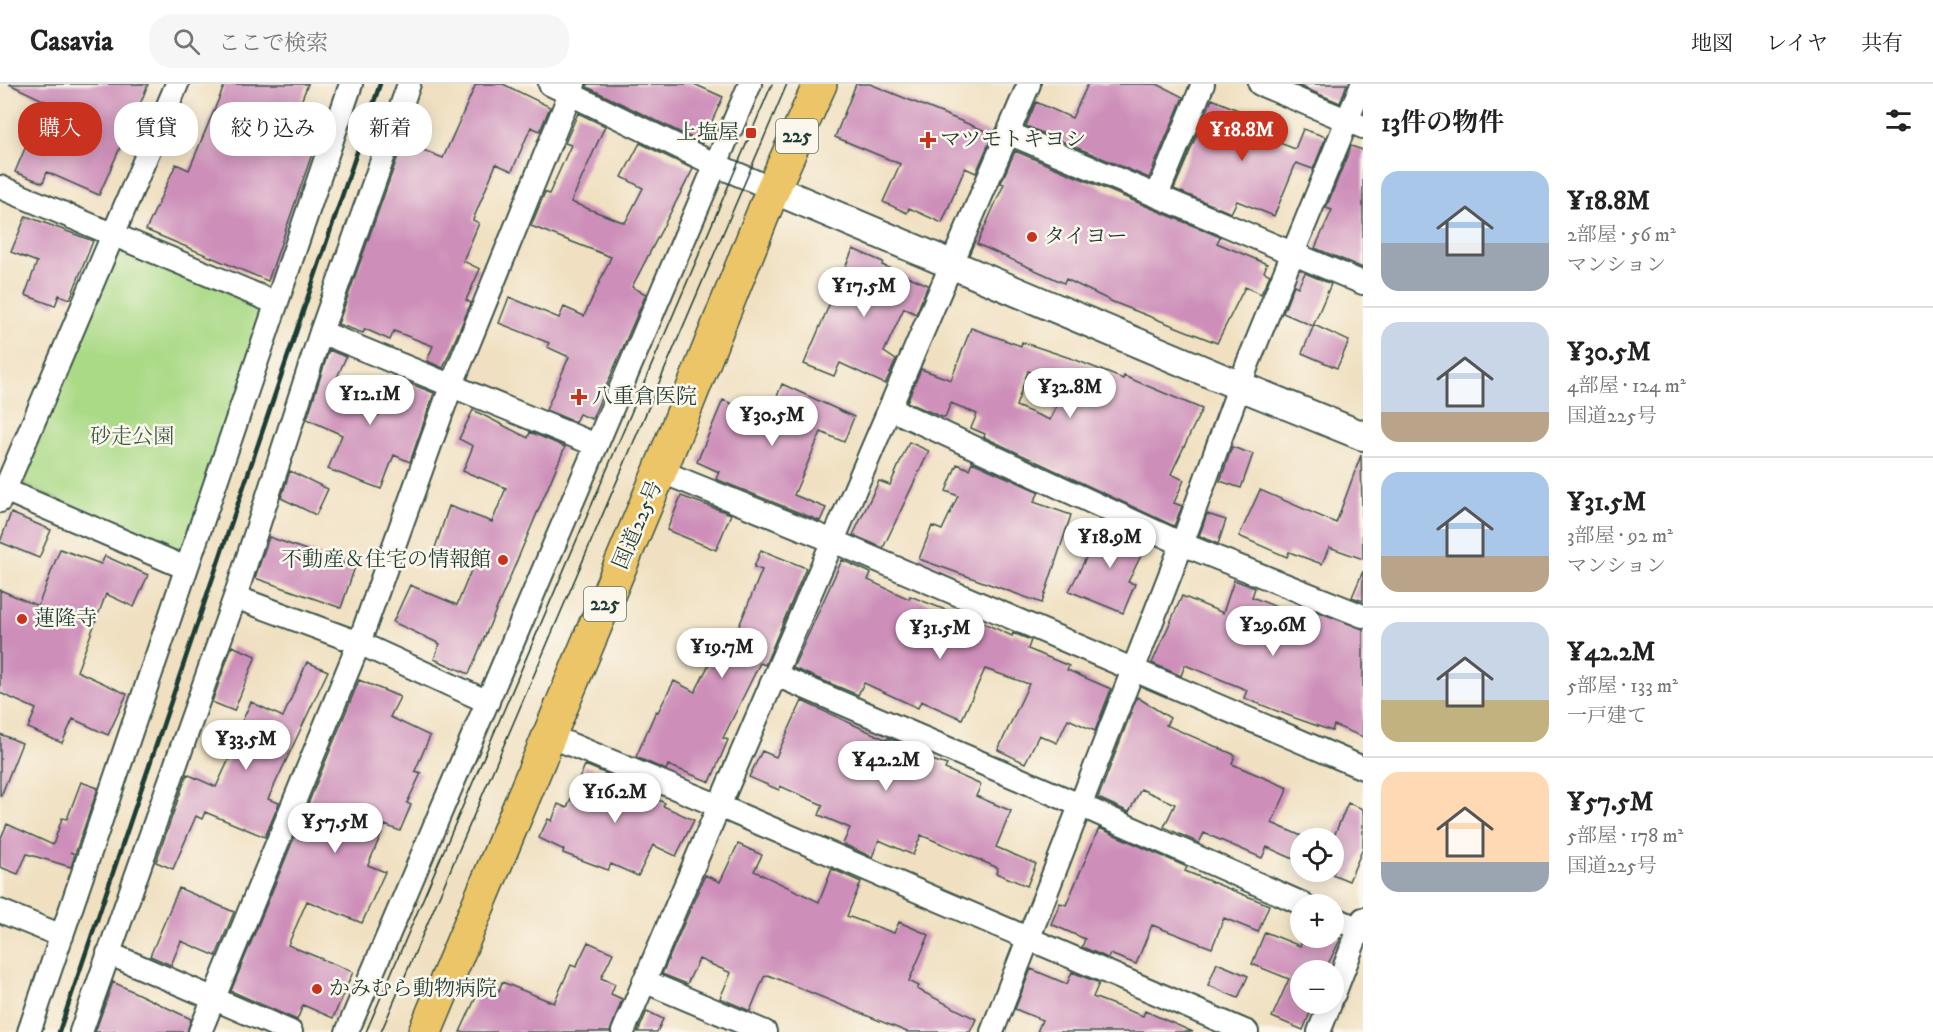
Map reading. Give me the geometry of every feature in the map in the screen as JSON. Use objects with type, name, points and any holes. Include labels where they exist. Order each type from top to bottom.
[{"type":"highway","name":"国道225号","points":[[425,1032],[660,471],[773,189],[820,84]]},
{"type":"street","points":[[177,84],[2,493],[186,568]]},
{"type":"street","points":[[29,1032],[351,84]]},
{"type":"street","points":[[81,1032],[235,597],[321,332],[409,84]]},
{"type":"street","points":[[347,1032],[750,84]]},
{"type":"street","points":[[623,1032],[1029,84]]},
{"type":"street","points":[[1157,195],[1203,84]]},
{"type":"street","points":[[1260,84],[1355,123]]},
{"type":"street","points":[[992,1032],[1082,806],[1292,253],[1355,123],[1362,84]]},
{"type":"street","points":[[200,1032],[359,643],[452,384],[565,88],[716,165],[1240,386],[1363,435]]},
{"type":"street","points":[[1008,133],[1363,283]]},
{"type":"street","points":[[0,187],[276,303]]},
{"type":"street","points":[[321,332],[596,445]]},
{"type":"street","points":[[891,409],[1182,544],[1363,616]]},
{"type":"street","points":[[660,471],[833,541],[1363,768]]},
{"type":"street","points":[[235,597],[359,643],[488,702]]},
{"type":"street","points":[[776,675],[1290,898]]},
{"type":"street","points":[[550,736],[1247,1032]]},
{"type":"street","points":[[0,911],[62,936]]},
{"type":"street","points":[[1344,920],[1361,924],[1344,968]]},
{"type":"street","points":[[108,953],[291,1032]]},
{"type":"street","points":[[644,981],[765,1032]]},
{"type":"street","points":[[1319,1032],[1326,1014]]},
{"type":"green space","name":"砂走公園","points":[[128,249],[261,305],[265,316],[188,545],[176,550],[25,486],[22,475],[113,256]]},
{"type":"building","points":[[9,84],[148,84],[141,102],[114,102],[114,156],[116,156],[99,195],[47,172],[43,183],[15,172],[22,156],[102,156],[102,102],[45,101]]},
{"type":"building","points":[[225,84],[308,84],[301,102],[217,102]]},
{"type":"building","points":[[476,84],[503,84],[550,107],[540,131],[531,127],[512,171],[496,164],[473,220],[479,223],[463,261],[480,269],[466,300],[471,303],[443,368],[427,361],[433,346],[394,331],[390,340],[365,329],[363,333],[338,324],[398,156],[432,156],[432,154],[443,158]]},
{"type":"building","points":[[587,84],[694,84],[723,97],[702,143],[587,87]]},
{"type":"building","points":[[856,84],[870,84],[993,134],[976,173],[965,168],[942,223],[909,208],[907,213],[883,202],[900,164],[835,137]]},
{"type":"building","points":[[1088,84],[1157,84],[1183,97],[1149,178],[1026,126],[1036,102],[1072,118]]},
{"type":"building","points":[[1295,84],[1347,84],[1340,103]]},
{"type":"building","points":[[1212,99],[1259,119],[1253,132],[1295,149],[1303,129],[1326,137],[1313,169],[1296,163],[1274,216],[1237,201],[1231,213],[1174,189]]},
{"type":"building","points":[[578,113],[605,126],[571,202],[625,223],[643,188],[622,177],[640,143],[693,169],[632,287],[646,294],[592,419],[579,414],[575,422],[546,410],[569,357],[547,347],[549,343],[499,323],[509,297],[559,318],[564,307],[584,316],[611,257],[531,226],[545,192],[549,194],[571,145],[565,143]]},
{"type":"building","points":[[210,120],[210,156],[311,156],[268,281],[146,230],[176,164],[189,170],[195,156],[198,156],[198,148]]},
{"type":"building","points":[[1351,146],[1363,150],[1363,268],[1315,248],[1332,210],[1326,208]]},
{"type":"building","points":[[1015,151],[1220,237],[1217,243],[1267,264],[1264,272],[1270,275],[1261,294],[1245,287],[1217,343],[1113,302],[1066,279],[1064,283],[977,244],[1004,184],[1001,183]]},
{"type":"building","points":[[26,216],[93,241],[70,299],[59,295],[55,306],[25,295],[37,262],[11,252]]},
{"type":"building","points":[[853,249],[883,262],[882,265],[928,285],[916,314],[904,308],[884,352],[896,360],[885,384],[840,363],[834,376],[804,364]]},
{"type":"building","points":[[1305,273],[1331,284],[1313,326],[1283,313],[1294,285],[1298,287]]},
{"type":"building","points":[[1314,325],[1349,341],[1337,368],[1302,353]]},
{"type":"building","points":[[971,328],[1021,346],[1022,342],[1076,360],[1123,379],[1124,376],[1202,409],[1171,474],[1184,480],[1174,503],[1182,506],[1174,526],[984,437],[985,434],[971,428],[977,414],[951,403],[945,417],[942,417],[907,402],[921,369],[951,380]],"holes":[[[1028,371],[1066,384],[1050,420],[1016,406]]]},
{"type":"building","points":[[329,350],[346,357],[329,396],[364,412],[365,409],[379,415],[393,377],[434,393],[410,462],[394,455],[381,489],[328,469],[342,435],[307,419]]},
{"type":"building","points":[[782,384],[854,417],[844,442],[821,432],[794,495],[826,508],[820,521],[716,479],[719,472],[697,462],[723,400],[768,419]]},
{"type":"building","points":[[473,410],[528,438],[530,432],[565,447],[469,674],[434,659],[440,644],[393,622],[410,585],[457,605],[472,568],[433,554],[449,506],[492,522],[506,488],[463,471],[473,446],[459,439]]},
{"type":"building","points":[[909,442],[929,451],[883,548],[853,535],[879,481],[890,485]]},
{"type":"building","points":[[1232,447],[1253,454],[1241,488],[1220,481]]},
{"type":"building","points":[[1361,455],[1363,559],[1329,547],[1322,564],[1289,552],[1287,557],[1239,536],[1260,490],[1336,523]]},
{"type":"building","points":[[972,462],[1039,492],[1034,502],[1071,515],[1042,603],[919,559],[932,526],[942,530],[958,496],[946,491],[957,464],[969,469]]},
{"type":"building","points":[[290,471],[328,489],[316,515],[281,498]]},
{"type":"building","points":[[681,496],[731,514],[716,550],[667,530]]},
{"type":"building","points":[[11,513],[51,530],[39,558],[0,542]]},
{"type":"building","points":[[1207,514],[1226,520],[1218,544],[1199,536]]},
{"type":"building","points":[[1104,523],[1147,543],[1128,582],[1135,584],[1123,613],[1069,591]]},
{"type":"building","points":[[269,537],[355,567],[341,608],[255,578]]},
{"type":"building","points":[[60,549],[101,564],[105,556],[148,575],[134,607],[106,594],[77,671],[127,694],[108,735],[73,719],[62,743],[28,728],[36,709],[0,693],[0,590],[38,606]]},
{"type":"building","points":[[761,550],[806,568],[765,665],[760,663],[723,738],[728,740],[710,782],[668,765],[666,770],[636,757],[656,711],[658,712],[674,681],[695,692],[726,631],[735,636],[762,570],[754,567]]},
{"type":"building","points":[[842,560],[871,573],[868,580],[909,599],[910,596],[961,616],[962,613],[1012,636],[1013,633],[1031,640],[1028,649],[1069,666],[1067,670],[1111,689],[1095,731],[1068,719],[1057,743],[1039,735],[1025,763],[998,750],[1029,684],[985,669],[962,719],[921,701],[918,708],[864,683],[858,695],[793,668]]},
{"type":"building","points":[[1363,571],[1363,601],[1352,597]]},
{"type":"building","points":[[1234,580],[1255,588],[1252,597],[1296,615],[1300,605],[1363,629],[1363,737],[1334,725],[1332,731],[1244,698],[1247,690],[1185,665],[1181,676],[1152,663],[1182,596],[1223,613]]},
{"type":"building","points":[[232,646],[256,656],[234,711],[212,702]]},
{"type":"building","points":[[307,662],[328,671],[268,799],[279,803],[265,837],[205,812],[202,819],[196,816],[173,869],[156,862],[187,774],[216,787],[243,729],[239,728],[251,702],[283,717]]},
{"type":"building","points":[[359,680],[400,697],[390,717],[430,736],[415,771],[421,773],[407,803],[411,805],[400,831],[385,825],[368,865],[385,872],[362,923],[307,901],[288,945],[353,972],[333,1018],[303,1005],[297,1020],[231,991]]},
{"type":"building","points":[[1137,697],[1170,718],[1166,725],[1235,755],[1232,764],[1288,788],[1272,823],[1290,831],[1290,857],[1267,847],[1262,858],[1204,833],[1199,843],[1164,827],[1175,804],[1141,789],[1129,812],[1098,798]]},
{"type":"building","points":[[802,701],[887,740],[888,738],[919,751],[917,755],[947,765],[945,769],[981,785],[976,796],[1011,811],[996,847],[1036,864],[1027,886],[996,873],[998,868],[921,835],[913,855],[879,840],[872,857],[843,844],[850,828],[819,815],[823,805],[780,786],[779,790],[749,777],[762,751],[776,757]]},
{"type":"building","points":[[0,734],[22,743],[1,796],[0,796]]},
{"type":"building","points":[[585,765],[656,794],[654,798],[665,803],[663,806],[694,820],[676,856],[653,845],[638,876],[611,864],[608,870],[563,853],[564,850],[539,838],[548,819],[552,821],[558,804],[567,808]]},
{"type":"building","points":[[81,782],[98,788],[71,867],[27,854],[18,874],[0,867],[0,840],[7,824],[53,845],[62,818],[67,819]]},
{"type":"building","points":[[1348,803],[1363,809],[1363,848],[1349,881],[1344,879],[1344,828],[1337,828]]},
{"type":"building","points":[[1099,828],[1187,867],[1185,871],[1269,905],[1258,932],[1224,918],[1212,948],[1152,925],[1136,964],[1110,954],[1108,958],[1082,947],[1085,939],[1051,924],[1060,903],[1066,905]]},
{"type":"building","points":[[738,844],[762,855],[754,871],[819,902],[832,869],[861,882],[847,916],[894,933],[899,922],[929,935],[909,981],[919,986],[917,989],[976,1019],[970,1032],[907,1032],[768,975],[764,977],[750,1011],[720,998],[731,973],[699,959],[687,984],[662,974],[705,875],[720,882]]},
{"type":"building","points":[[179,888],[234,912],[216,956],[181,941],[171,965],[150,956]]},
{"type":"building","points":[[1265,932],[1290,942],[1290,948],[1336,948],[1330,960],[1290,960],[1290,1014],[1310,1014],[1303,1030],[1272,1017],[1289,979],[1252,964]]},
{"type":"building","points":[[588,942],[613,953],[601,978],[615,984],[611,994],[622,999],[610,1032],[460,1032],[482,984],[499,991],[502,982],[554,1003],[571,965],[576,967]]},
{"type":"building","points":[[1217,963],[1248,976],[1238,998],[1208,985]]},
{"type":"building","points":[[1031,969],[1067,984],[1072,972],[1099,983],[1093,997],[1143,1016],[1145,1011],[1193,1032],[1037,1032],[1042,1020],[1015,1009]]},
{"type":"building","points":[[113,982],[191,1019],[187,1032],[95,1032]]},
{"type":"building","points":[[647,1011],[663,1019],[657,1032],[638,1032]]},
{"type":"tram line","points":[[366,1032],[772,84]]},
{"type":"tram line","points":[[381,1032],[787,84]]},
{"type":"railway","points":[[59,1032],[380,84]]},
{"type":"place","name":"上塩屋","points":[[751,133]]},
{"type":"place","name":"マツモトキヨシ","points":[[928,140]]},
{"type":"place","name":"タイヨー","points":[[1032,237]]},
{"type":"place","name":"八重倉医院","points":[[579,397]]},
{"type":"place","name":"不動産＆住宅の情報館","points":[[503,560]]},
{"type":"place","name":"蓮隆寺","points":[[22,619]]},
{"type":"place","name":"かみむら動物病院","points":[[317,989]]}]
